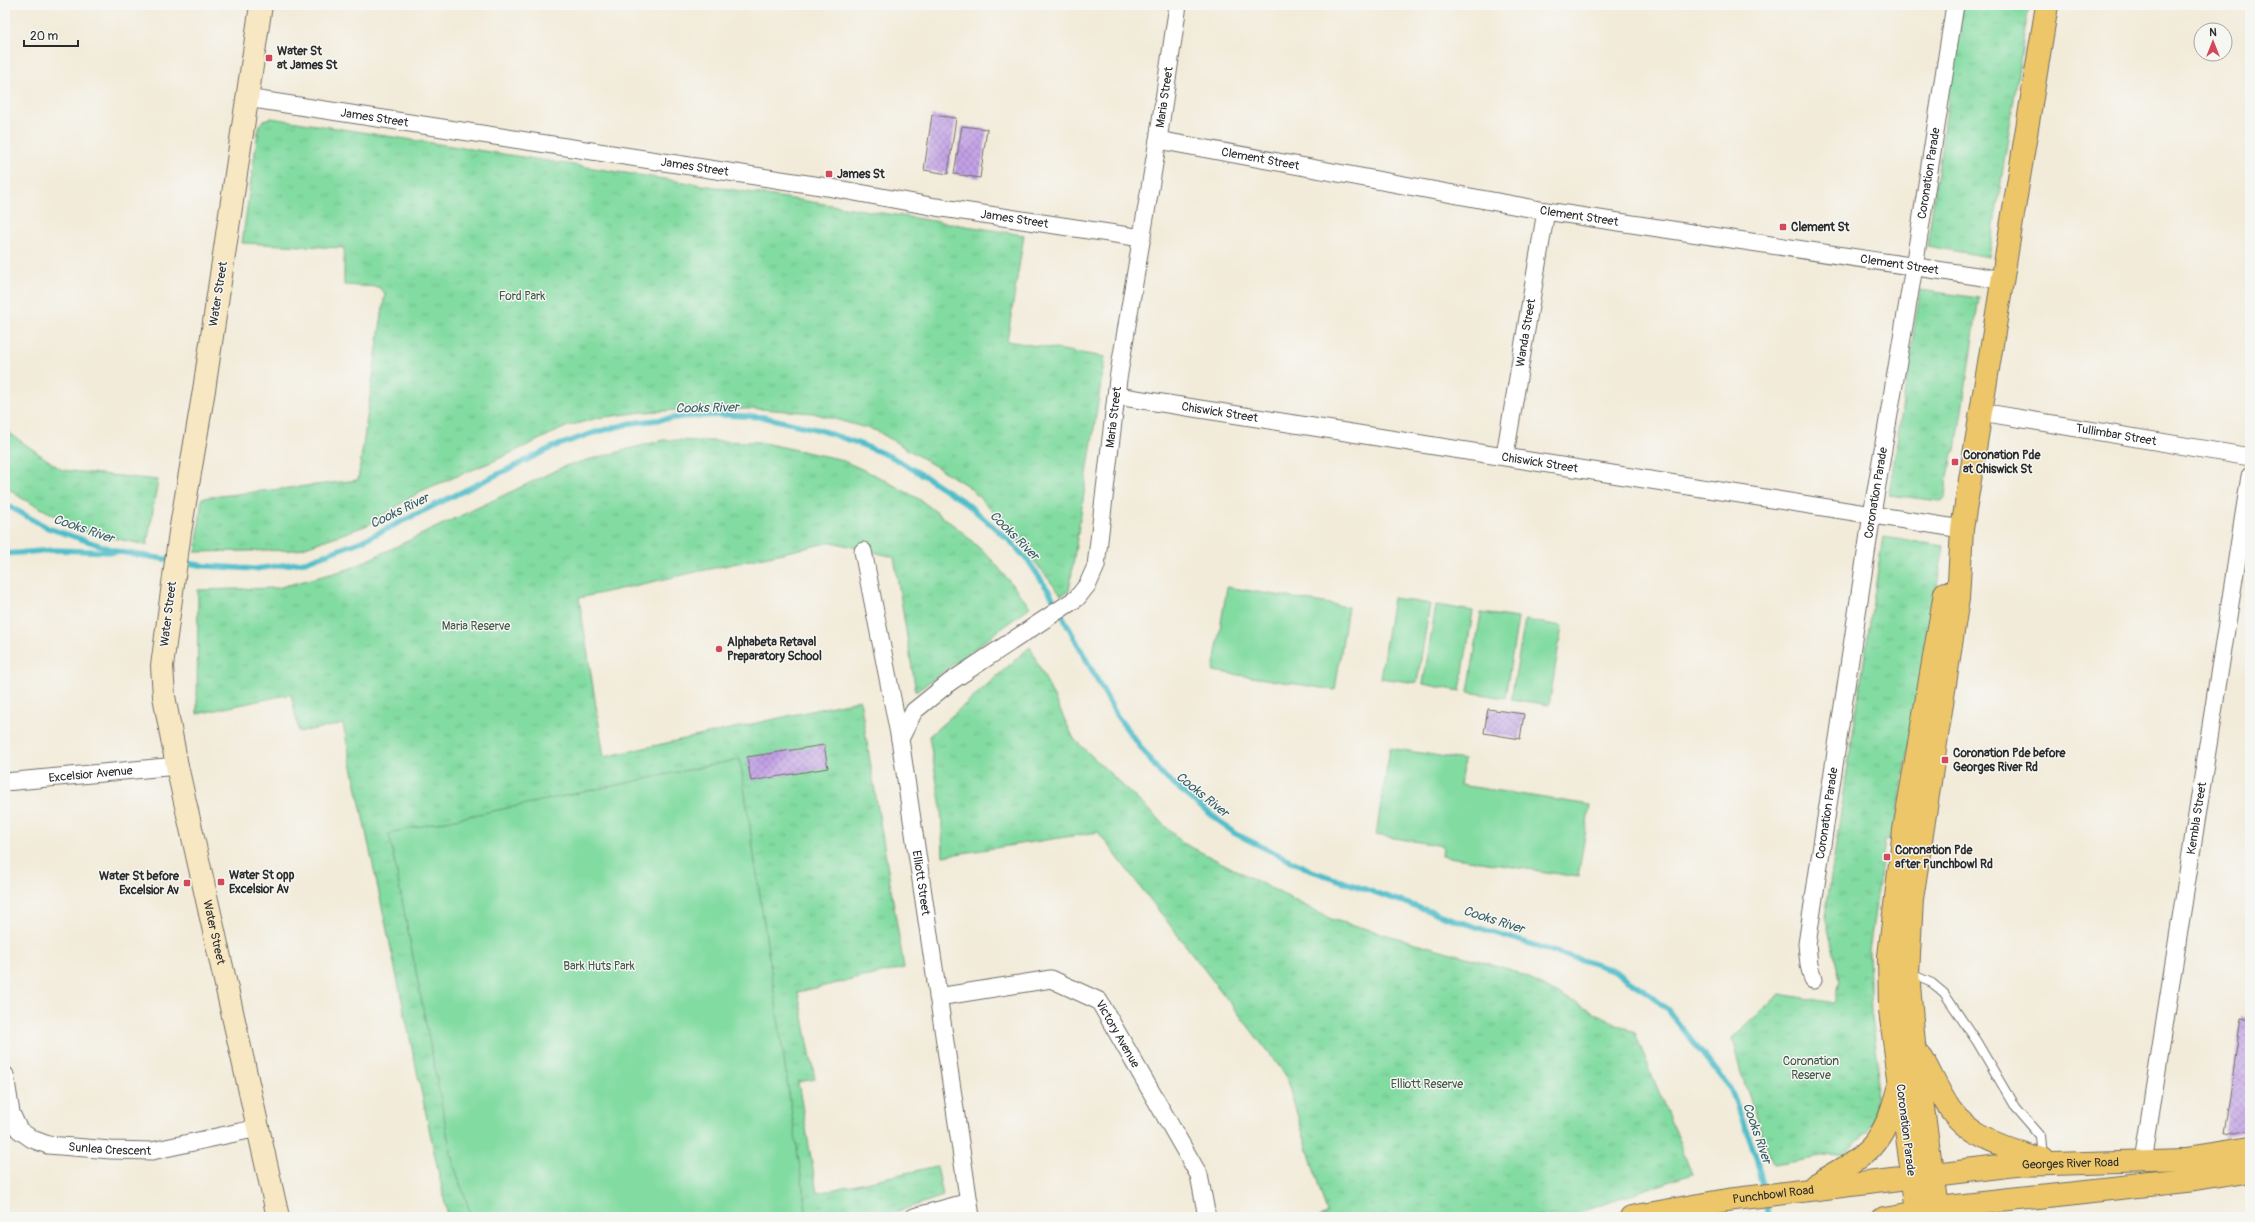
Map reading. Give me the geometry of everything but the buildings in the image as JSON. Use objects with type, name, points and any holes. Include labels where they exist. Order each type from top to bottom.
[{"type":"main road","name":"Water Street","points":[[261,5],[204,390],[180,532],[162,666],[164,696],[177,766],[278,1217]]},
{"type":"main road","name":"Coronation Parade","points":[[1927,1210],[1902,1178],[1900,1080],[1890,1011],[1888,982],[1893,917],[1904,830],[1942,601],[1962,528],[2046,5]]},
{"type":"main road","name":"Coronation Parade","points":[[1927,1210],[1934,1174],[1914,1044],[1908,973],[1912,899],[1958,599],[1962,528]]},
{"type":"main road","points":[[1914,1044],[1950,1109],[1964,1125],[1995,1143],[2043,1159],[2068,1164]]},
{"type":"main road","points":[[1800,1190],[1850,1165],[1865,1154],[1878,1141],[1887,1125],[1900,1080]]},
{"type":"main road","name":"Georges River Road","points":[[1902,1178],[2016,1165],[2186,1160],[2250,1150]]},
{"type":"main road","name":"Georges River Road","points":[[1927,1210],[2195,1180],[2250,1171]]},
{"type":"main road","name":"Punchbowl Road","points":[[1631,1217],[1743,1198],[1902,1178]]},
{"type":"main road","points":[[1884,1217],[1927,1210]]},
{"type":"street","name":"Maria Street","points":[[900,739],[914,711],[950,682],[1077,598],[1088,584],[1096,566],[1117,396],[1178,5]]},
{"type":"street","name":"Coronation Parade","points":[[1813,980],[1807,955],[1808,944],[1872,514],[1914,267],[1955,5]]},
{"type":"street","name":"James Street","points":[[247,98],[827,187],[936,207],[1142,238]]},
{"type":"street","name":"Clement Street","points":[[1158,140],[1546,211],[2003,280]]},
{"type":"street","name":"Wanda Street","points":[[1506,455],[1546,211]]},
{"type":"street","name":"Chiswick Street","points":[[1117,396],[1506,455],[1962,528]]},
{"type":"street","name":"Tullimbar Street","points":[[1981,412],[2250,457]]},
{"type":"street","name":"Kembla Street","points":[[2143,1161],[2250,476]]},
{"type":"street","name":"Elliott Street","points":[[863,551],[900,739],[970,1209]]},
{"type":"street","name":"Excelsior Avenue","points":[[5,782],[177,766]]},
{"type":"street","name":"Victory Avenue","points":[[938,997],[1051,979],[1100,1001],[1200,1175],[1207,1217]]},
{"type":"street","name":"Sunlea Crescent","points":[[5,1075],[11,1113],[19,1130],[32,1140],[48,1145],[111,1150],[152,1151],[258,1128]]},
{"type":"street","points":[[914,1217],[970,1209]]},
{"type":"lane","points":[[1908,973],[1932,983],[1944,993],[1977,1042],[2015,1107],[2041,1137],[2043,1159]]},
{"type":"green space","points":[[1962,5],[2029,5],[1989,257],[1927,246]]},
{"type":"green space","name":"Ford Park","points":[[271,118],[1024,235],[1007,341],[1105,357],[1069,591],[1061,595],[1004,523],[968,486],[877,431],[813,413],[761,409],[701,409],[642,412],[598,418],[568,426],[494,461],[421,491],[368,525],[297,550],[196,552],[202,498],[358,480],[385,293],[378,287],[344,285],[344,248],[242,243],[259,125],[264,120]]},
{"type":"green space","points":[[1920,290],[1979,298],[1956,450],[1952,453],[1945,496],[1941,501],[1889,495]]},
{"type":"green space","points":[[5,430],[62,470],[158,480],[147,545],[89,533],[21,498],[5,486]]},
{"type":"green space","name":"Bark Huts Park","points":[[663,440],[759,442],[839,459],[875,475],[919,499],[960,530],[994,562],[1030,607],[916,692],[894,557],[832,542],[579,598],[604,757],[860,700],[904,968],[798,992],[815,1079],[798,1082],[817,1193],[937,1166],[943,1196],[881,1217],[448,1217],[343,724],[299,732],[291,694],[197,714],[198,590],[277,588],[349,569],[565,466]]},
{"type":"green space","name":"Coronation Reserve","points":[[1883,537],[1944,546],[1893,839],[1885,841],[1869,951],[1871,1012],[1878,1061],[1875,1117],[1868,1132],[1845,1153],[1773,1165],[1740,1070],[1732,1038],[1780,994],[1835,1003],[1840,980],[1825,916]]},
{"type":"green space","points":[[1227,587],[1348,607],[1335,690],[1213,671]]},
{"type":"green space","points":[[1393,598],[1430,604],[1417,683],[1380,678]]},
{"type":"green space","points":[[1436,605],[1473,611],[1460,691],[1423,684]]},
{"type":"green space","points":[[1481,613],[1518,618],[1505,698],[1468,692]]},
{"type":"green space","points":[[1525,620],[1562,626],[1549,705],[1511,699]]},
{"type":"green space","name":"Elliott Reserve","points":[[1030,647],[1074,739],[1183,843],[1331,919],[1512,970],[1635,1033],[1692,1174],[1567,1217],[1320,1217],[1327,1213],[1285,1074],[1098,832],[943,856],[941,807],[929,736]]},
{"type":"green space","points":[[1390,748],[1464,760],[1460,785],[1590,805],[1578,877],[1442,856],[1443,846],[1376,835]]},
{"type":"green space","name":"Bark Huts Park","points":[[740,759],[807,1217],[472,1217],[453,1163],[389,833]]},
{"type":"waterway","name":"Cooks River","points":[[180,562],[206,566],[255,569],[305,562],[362,541],[553,447],[593,433],[632,423],[682,417],[724,415],[763,417],[820,430],[860,444],[892,457],[926,477],[966,503],[1011,542],[1029,562],[1050,593],[1117,716],[1161,774],[1234,833],[1312,871],[1476,927],[1613,970],[1647,992],[1667,1009],[1731,1090],[1756,1156],[1764,1191]]},
{"type":"waterway","name":"Cooks River","points":[[5,504],[48,528],[120,552],[171,560]]},
{"type":"waterway","points":[[5,554],[54,550],[115,552]]},
{"type":"waterway","name":"Cooks River","points":[[1765,1200],[1769,1217]]},
{"type":"place","name":"Water St at James St","points":[[269,58]]},
{"type":"place","name":"James St","points":[[829,174]]},
{"type":"place","name":"Clement St","points":[[1783,227]]},
{"type":"place","name":"Coronation Pde at Chiswick St","points":[[1955,462]]},
{"type":"place","name":"Alphabeta Retaval Preparatory School","points":[[719,649]]},
{"type":"place","name":"Coronation Pde before Georges River Rd","points":[[1945,760]]},
{"type":"place","name":"Coronation Pde after Punchbowl Rd","points":[[1887,857]]},
{"type":"place","name":"Water St opp Excelsior Av","points":[[221,882]]},
{"type":"place","name":"Water St before Excelsior Av","points":[[187,883]]},
{"type":"park label","name":"Maria Reserve","points":[[476,626]]}]
